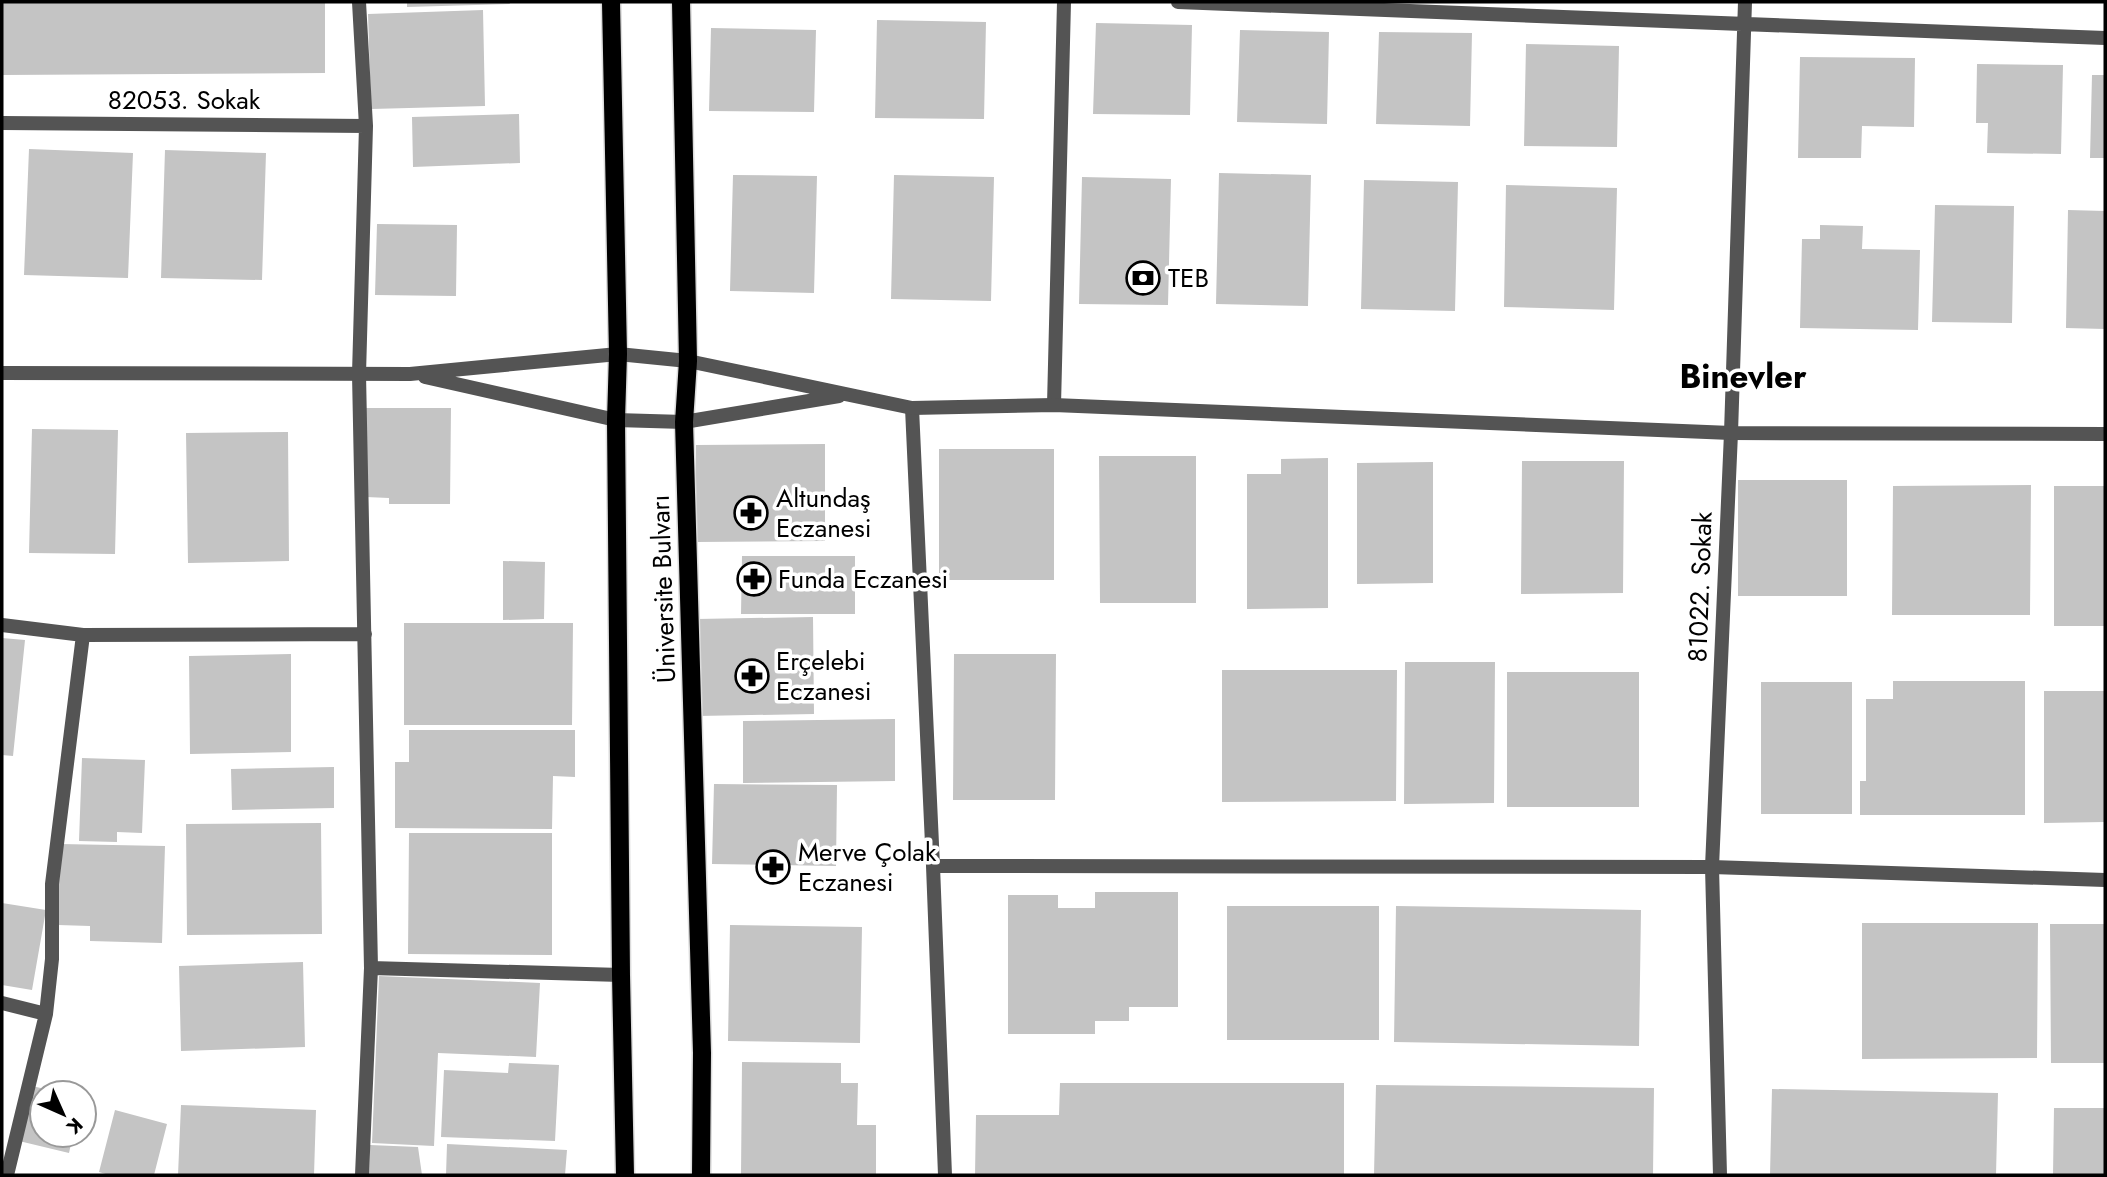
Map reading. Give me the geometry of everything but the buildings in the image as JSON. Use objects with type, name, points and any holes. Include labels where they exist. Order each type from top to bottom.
[{"type":"main road","name":"Üniversite Bulvarı","points":[[611,2],[618,354],[616,419],[625,1175]]},
{"type":"main road","name":"Üniversite Bulvarı","points":[[681,2],[688,361],[684,422],[702,1053],[701,1175]]},
{"type":"street","points":[[359,2],[366,126],[359,374],[371,968],[362,1175]]},
{"type":"street","points":[[1055,405],[1064,2]]},
{"type":"street","points":[[1178,2],[2105,37]]},
{"type":"street","name":"81022. Sokak","points":[[1720,1175],[1712,867],[1731,433],[1745,2]]},
{"type":"street","name":"82053. Sokak","points":[[2,123],[366,126]]},
{"type":"street","points":[[2,373],[410,374],[618,354],[688,361],[912,408],[1055,405],[1731,433],[2105,434]]},
{"type":"street","points":[[410,374],[616,419],[684,422],[847,394]]},
{"type":"street","points":[[912,408],[945,1175]]},
{"type":"street","points":[[2,625],[83,635],[365,635]]},
{"type":"street","points":[[6,1175],[46,1014],[52,959],[52,884],[83,635]]},
{"type":"street","points":[[933,866],[1712,867],[2105,880]]},
{"type":"street","points":[[371,968],[621,975]]},
{"type":"street","points":[[2,1003],[46,1014]]},
{"type":"place","name":"TEB","points":[[1143,278]]},
{"type":"place","name":"Altundaş Eczanesi","points":[[751,513]]},
{"type":"place","name":"Funda Eczanesi","points":[[754,579]]},
{"type":"place","name":"Erçelebi Eczanesi","points":[[752,676]]},
{"type":"place","name":"Merve Çolak Eczanesi","points":[[773,867]]},
{"type":"district","name":"Binevler","points":[[1743,376]]}]
